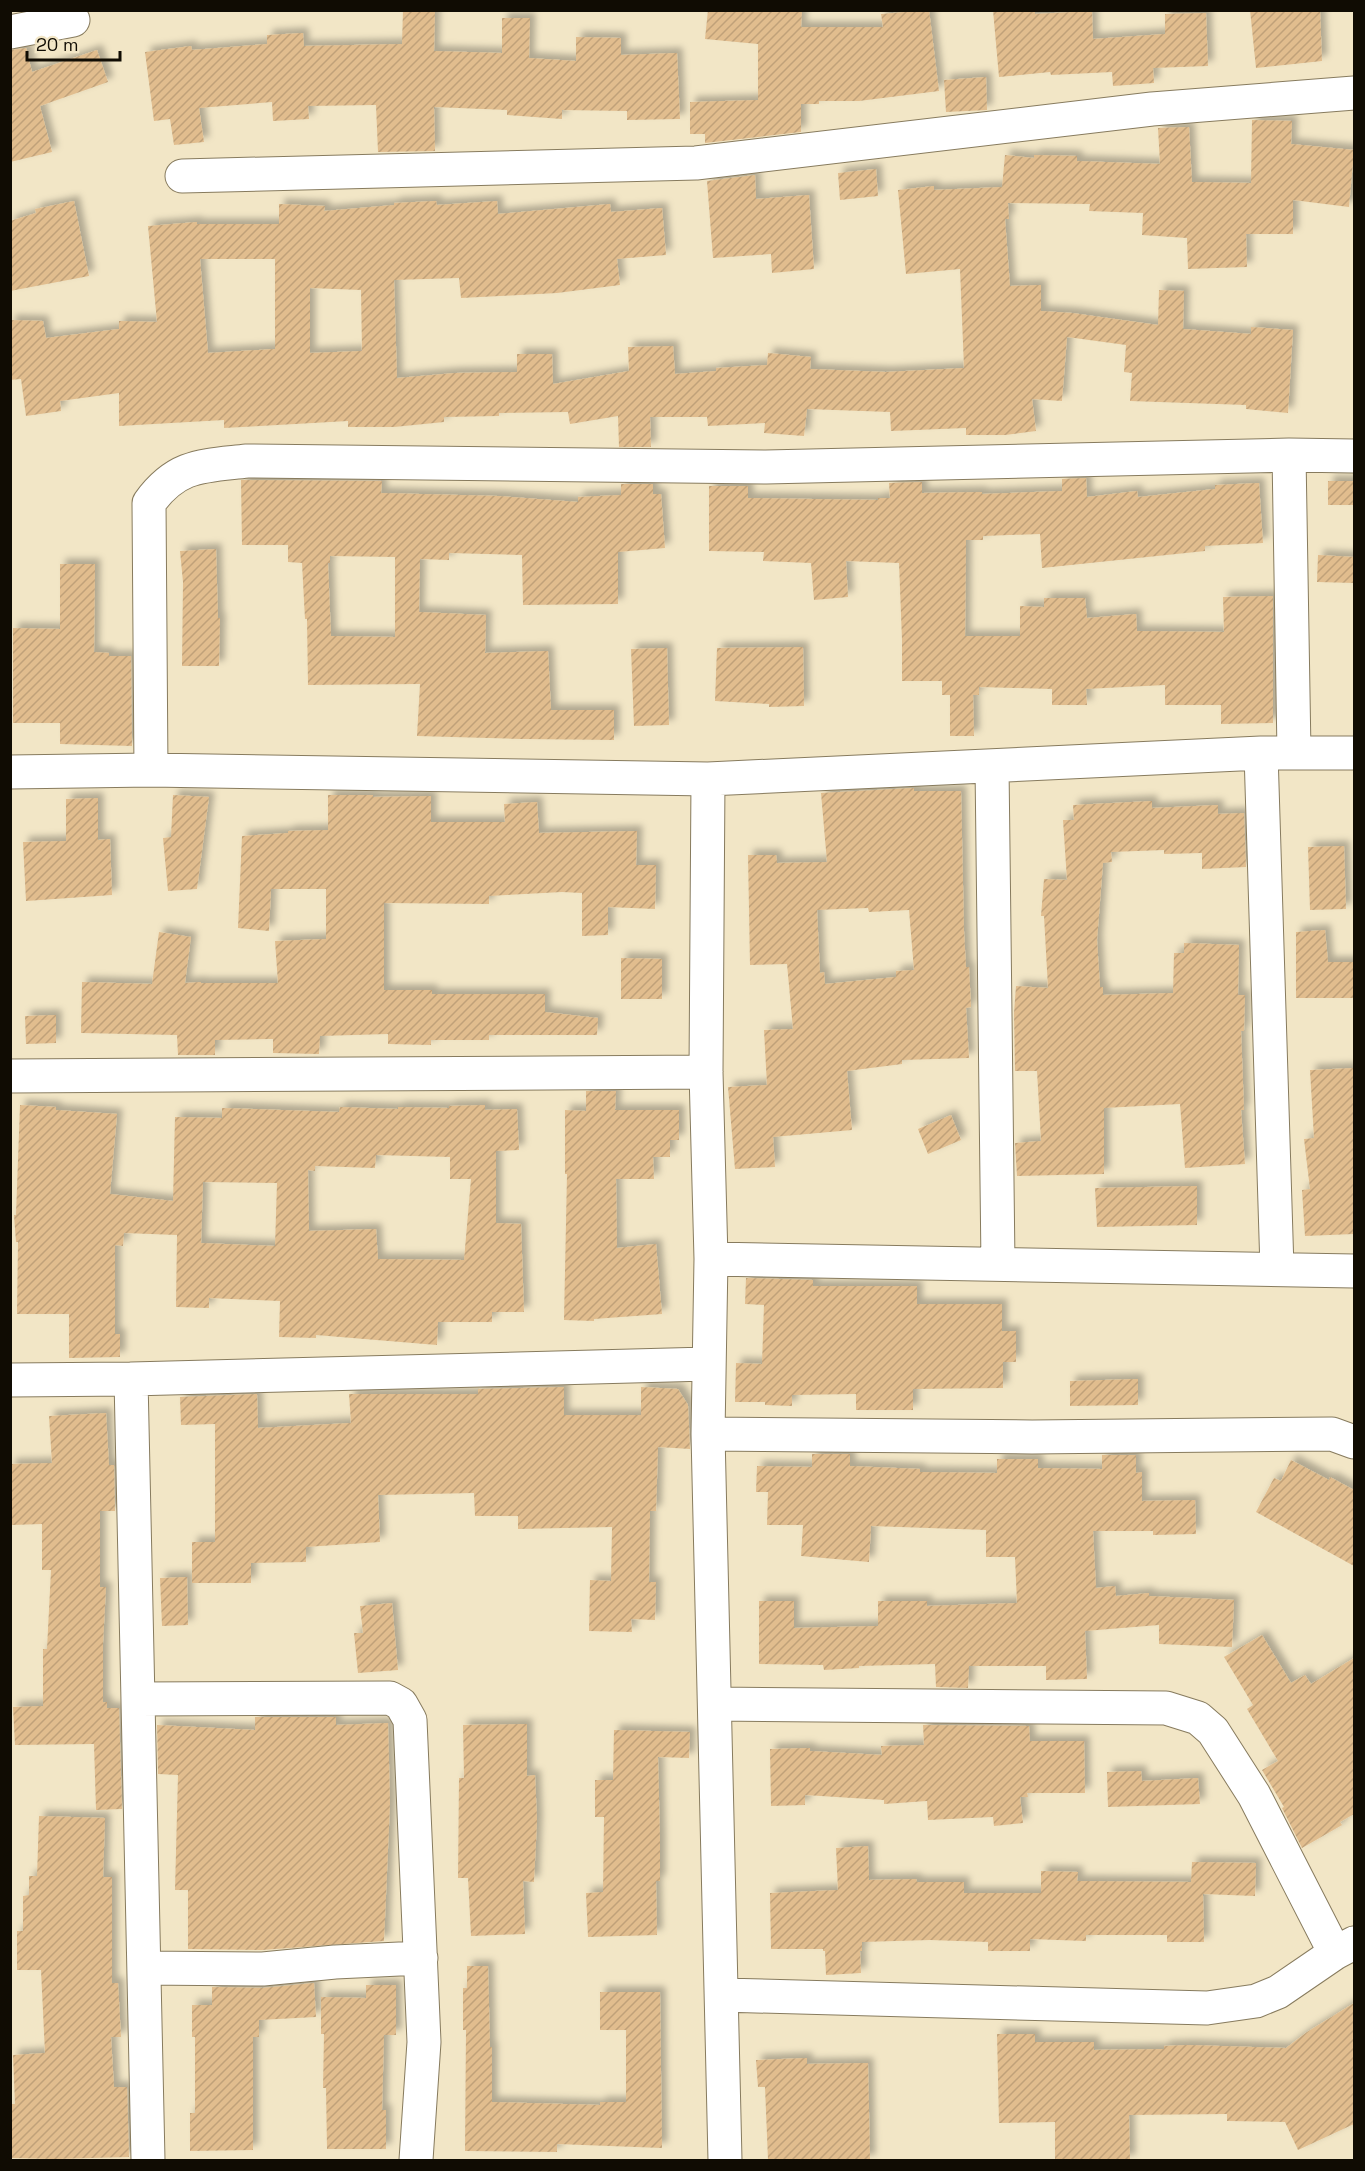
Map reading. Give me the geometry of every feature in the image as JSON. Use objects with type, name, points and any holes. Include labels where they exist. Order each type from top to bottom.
[{"type":"street","points":[[10,32],[73,20]]},
{"type":"street","points":[[182,176],[696,163],[1152,109],[1354,93]]},
{"type":"street","points":[[1289,455],[1294,752]]},
{"type":"street","points":[[152,770],[149,503],[160,487],[181,472],[207,465],[248,461],[766,467],[1289,455],[1354,456]]},
{"type":"street","points":[[1262,753],[1277,1269]]},
{"type":"street","points":[[10,772],[152,770],[708,779],[1262,753],[1354,753]]},
{"type":"street","points":[[992,766],[998,1264]]},
{"type":"street","points":[[708,779],[706,1072],[711,1259],[708,1434],[725,2160]]},
{"type":"street","points":[[10,1076],[706,1072]]},
{"type":"street","points":[[711,1259],[1354,1271]]},
{"type":"street","points":[[10,1380],[708,1364]]},
{"type":"street","points":[[131,1379],[148,2160]]},
{"type":"street","points":[[708,1434],[1032,1437],[1332,1434],[1354,1442]]},
{"type":"street","points":[[138,1699],[390,1698],[401,1704],[410,1720],[424,2042],[416,2160]]},
{"type":"street","points":[[715,1704],[1166,1708],[1198,1718],[1213,1731],[1254,1795],[1345,1948],[1278,1992],[1256,2001],[1207,2008],[722,1995]]},
{"type":"street","points":[[144,1968],[263,1969],[335,1962],[421,1958]]},
{"type":"building","points":[[403,10],[435,10],[434,51],[502,53],[502,18],[530,18],[529,58],[576,61],[576,37],[621,38],[621,55],[677,53],[680,119],[627,120],[627,111],[562,110],[562,119],[507,115],[507,110],[434,107],[435,151],[378,152],[376,105],[308,106],[309,119],[273,121],[272,102],[199,108],[204,142],[174,145],[170,119],[154,121],[145,52],[191,46],[192,50],[267,44],[267,35],[303,33],[304,46],[402,44]]},
{"type":"building","points":[[708,10],[802,10],[801,27],[883,27],[881,14],[929,10],[939,91],[859,101],[819,101],[819,104],[801,104],[801,132],[705,143],[705,134],[690,134],[690,102],[758,100],[758,44],[705,39]]},
{"type":"building","points":[[993,10],[1035,10],[1035,14],[1092,11],[1093,39],[1165,34],[1165,14],[1206,13],[1208,66],[1153,68],[1154,83],[1113,86],[1112,72],[1051,75],[1050,72],[999,77]]},
{"type":"building","points":[[1250,10],[1320,10],[1322,61],[1256,68]]},
{"type":"building","points":[[26,48],[32,72],[97,50],[108,82],[40,106],[52,152],[10,162],[10,50]]},
{"type":"building","points":[[986,77],[987,110],[946,112],[944,80]]},
{"type":"building","points":[[1252,120],[1292,121],[1291,144],[1354,150],[1349,207],[1293,200],[1293,234],[1246,234],[1247,267],[1188,269],[1187,238],[1142,235],[1143,213],[1089,211],[1090,204],[1008,203],[1009,219],[1005,219],[1010,286],[1041,285],[1041,311],[1158,325],[1159,290],[1184,291],[1183,329],[1251,334],[1251,327],[1293,330],[1288,413],[1246,409],[1246,405],[1130,401],[1132,373],[1124,372],[1126,345],[1067,337],[1062,401],[1032,399],[1036,431],[1005,435],[966,435],[966,428],[891,431],[890,412],[807,409],[804,436],[764,433],[765,423],[708,426],[707,417],[650,417],[651,447],[619,447],[618,416],[570,424],[568,412],[444,417],[444,422],[394,427],[348,427],[348,421],[224,428],[224,420],[119,426],[119,393],[60,401],[61,411],[26,416],[21,379],[10,380],[10,320],[43,321],[46,338],[119,329],[119,321],[157,322],[148,226],[197,222],[197,224],[279,224],[279,204],[325,206],[324,211],[436,201],[437,205],[497,201],[498,214],[610,204],[611,212],[662,208],[666,255],[617,259],[620,285],[557,293],[461,298],[459,278],[394,280],[397,378],[455,373],[517,372],[517,354],[552,354],[553,384],[629,371],[628,347],[673,346],[675,374],[716,371],[716,368],[767,365],[768,353],[811,357],[810,369],[886,372],[964,368],[960,269],[906,274],[898,190],[934,186],[934,190],[1002,187],[1005,155],[1034,158],[1034,155],[1077,156],[1077,161],[1160,164],[1158,128],[1189,127],[1192,182],[1251,183]],"holes":[[[200,259],[275,259],[275,349],[208,353]],[[310,288],[361,290],[362,351],[310,353]]]},
{"type":"building","points":[[876,169],[878,196],[840,200],[838,173]]},
{"type":"building","points":[[755,175],[756,199],[809,195],[814,269],[772,273],[771,254],[713,258],[707,181]]},
{"type":"building","points":[[74,201],[89,276],[10,291],[10,221],[36,213],[35,209]]},
{"type":"building","points":[[1086,478],[1087,497],[1137,491],[1138,497],[1215,489],[1215,485],[1259,483],[1263,543],[1205,546],[1205,551],[1042,568],[1040,534],[983,536],[983,540],[966,540],[965,636],[1020,636],[1020,606],[1044,607],[1044,598],[1085,598],[1087,618],[1136,614],[1137,631],[1224,632],[1223,597],[1273,596],[1273,723],[1221,724],[1221,705],[1165,705],[1165,685],[1086,689],[1087,705],[1052,705],[1052,689],[979,687],[979,695],[973,695],[974,736],[950,736],[950,695],[942,695],[942,681],[902,681],[899,563],[846,561],[848,597],[814,600],[811,563],[763,561],[764,552],[709,551],[709,486],[748,486],[748,498],[878,500],[878,498],[890,498],[889,483],[922,482],[922,493],[982,492],[982,494],[1062,491],[1062,479]]},
{"type":"building","points":[[241,480],[382,481],[381,493],[498,496],[578,502],[578,497],[621,495],[621,484],[653,484],[653,494],[661,494],[665,548],[618,552],[618,604],[523,605],[522,555],[449,553],[449,560],[420,559],[419,612],[486,615],[485,653],[548,651],[551,710],[614,710],[614,740],[417,736],[420,684],[308,685],[307,619],[305,619],[302,563],[288,562],[288,545],[242,545]],"holes":[[[330,556],[395,557],[395,637],[331,636],[328,563],[330,563]]]},
{"type":"building","points":[[1328,481],[1354,481],[1354,505],[1328,505]]},
{"type":"building","points":[[216,549],[218,618],[220,618],[219,666],[182,666],[183,582],[180,551]]},
{"type":"building","points":[[1318,555],[1354,557],[1354,583],[1317,582]]},
{"type":"building","points":[[60,564],[95,564],[94,652],[109,653],[109,656],[131,656],[132,746],[60,744],[60,723],[13,723],[13,628],[60,629]]},
{"type":"building","points":[[803,647],[804,706],[769,707],[769,704],[715,701],[717,648]]},
{"type":"building","points":[[667,648],[669,725],[634,726],[631,649]]},
{"type":"building","points":[[914,788],[914,791],[961,791],[964,931],[971,1007],[966,1008],[969,1058],[902,1060],[902,1064],[847,1071],[852,1130],[773,1137],[775,1167],[735,1169],[728,1087],[767,1085],[764,1030],[793,1029],[787,964],[750,965],[748,855],[776,855],[777,863],[827,862],[821,793]],"holes":[[[868,908],[869,912],[909,910],[914,970],[896,971],[896,977],[825,984],[824,972],[820,973],[817,910]]]},
{"type":"building","points":[[173,795],[209,797],[197,889],[168,891],[163,838],[171,837]]},
{"type":"building","points":[[328,795],[431,796],[431,822],[505,822],[504,804],[537,802],[539,833],[637,831],[636,865],[656,865],[655,909],[608,907],[608,935],[582,936],[582,893],[489,896],[489,904],[384,903],[384,990],[432,990],[432,994],[545,994],[545,1012],[598,1018],[597,1035],[489,1035],[489,1040],[431,1040],[431,1045],[388,1044],[388,1034],[320,1036],[319,1054],[273,1053],[273,1039],[215,1040],[215,1055],[178,1055],[177,1035],[81,1033],[82,982],[152,984],[159,932],[191,937],[185,983],[278,983],[275,941],[326,939],[326,889],[271,889],[269,931],[238,928],[242,836],[328,830]]},
{"type":"building","points":[[98,798],[98,840],[110,839],[112,895],[26,901],[23,842],[66,841],[66,799]]},
{"type":"building","points":[[1152,801],[1152,808],[1218,805],[1218,814],[1244,813],[1246,867],[1202,869],[1202,853],[1164,854],[1164,850],[1111,852],[1112,862],[1103,863],[1097,940],[1100,987],[1103,987],[1103,995],[1173,993],[1174,953],[1184,953],[1184,943],[1239,945],[1238,995],[1245,995],[1244,1031],[1241,1031],[1244,1110],[1241,1110],[1245,1164],[1185,1168],[1180,1104],[1104,1108],[1104,1174],[1017,1176],[1015,1143],[1041,1141],[1037,1071],[1015,1071],[1016,986],[1048,988],[1044,916],[1041,916],[1044,879],[1067,880],[1063,820],[1074,820],[1073,805]]},
{"type":"building","points":[[1344,846],[1346,909],[1310,910],[1308,847]]},
{"type":"building","points":[[1325,930],[1328,962],[1354,962],[1354,998],[1296,998],[1296,932]]},
{"type":"building","points":[[621,958],[662,959],[662,999],[621,999]]},
{"type":"building","points":[[56,1015],[56,1043],[26,1044],[25,1016]]},
{"type":"building","points":[[1354,1068],[1354,1234],[1305,1236],[1302,1190],[1310,1189],[1304,1139],[1314,1138],[1310,1070]]},
{"type":"building","points":[[586,1091],[616,1091],[615,1110],[679,1110],[679,1140],[670,1140],[670,1157],[653,1157],[654,1179],[616,1179],[617,1248],[656,1244],[662,1314],[594,1319],[594,1321],[564,1320],[567,1174],[565,1174],[565,1110],[586,1111]]},
{"type":"building","points":[[20,1105],[117,1114],[110,1194],[173,1201],[175,1117],[222,1118],[222,1108],[339,1112],[340,1107],[398,1109],[398,1107],[449,1108],[449,1106],[485,1105],[485,1110],[517,1109],[519,1150],[496,1151],[496,1223],[521,1224],[524,1312],[492,1312],[492,1322],[438,1322],[437,1345],[316,1335],[316,1338],[279,1337],[280,1301],[209,1298],[209,1308],[176,1307],[177,1235],[124,1233],[123,1246],[115,1245],[115,1334],[120,1334],[120,1357],[69,1358],[69,1314],[17,1314],[18,1242],[16,1242],[14,1215],[16,1215]],"holes":[[[376,1155],[450,1157],[450,1179],[471,1179],[464,1260],[378,1259],[376,1229],[309,1231],[308,1170],[315,1171],[315,1166],[375,1168]],[[203,1182],[277,1183],[275,1246],[201,1243]]]},
{"type":"building","points":[[951,1115],[961,1140],[928,1154],[918,1129]]},
{"type":"building","points":[[1197,1186],[1197,1225],[1097,1227],[1095,1188]]},
{"type":"building","points":[[746,1278],[813,1280],[813,1286],[917,1286],[917,1304],[1002,1304],[1002,1331],[1016,1331],[1016,1362],[1003,1362],[1003,1388],[913,1389],[913,1410],[856,1410],[856,1394],[792,1395],[792,1406],[765,1405],[765,1402],[735,1402],[736,1363],[762,1364],[764,1305],[745,1304]]},
{"type":"building","points":[[1138,1379],[1138,1405],[1070,1406],[1070,1381]]},
{"type":"building","points":[[564,1387],[564,1415],[641,1415],[641,1387],[678,1389],[688,1405],[690,1449],[658,1447],[656,1511],[650,1511],[649,1582],[656,1582],[655,1620],[631,1619],[632,1632],[589,1631],[590,1580],[611,1581],[612,1527],[518,1529],[518,1516],[475,1516],[474,1493],[378,1495],[380,1542],[306,1547],[306,1562],[251,1563],[251,1583],[192,1583],[192,1542],[215,1542],[215,1424],[181,1425],[180,1397],[257,1394],[258,1428],[351,1423],[349,1394],[478,1394],[478,1389]]},
{"type":"building","points":[[106,1413],[109,1465],[114,1465],[115,1511],[100,1511],[100,1587],[106,1587],[103,1702],[107,1702],[107,1708],[119,1708],[122,1809],[96,1810],[94,1744],[15,1745],[13,1707],[43,1706],[43,1649],[47,1649],[51,1570],[42,1570],[42,1524],[12,1525],[10,1464],[52,1463],[49,1416]]},
{"type":"building","points":[[812,1454],[850,1454],[850,1466],[920,1469],[920,1472],[997,1473],[997,1459],[1038,1459],[1038,1468],[1102,1469],[1102,1455],[1136,1455],[1136,1473],[1142,1472],[1142,1501],[1195,1500],[1196,1534],[1153,1535],[1153,1531],[1093,1531],[1096,1588],[1115,1586],[1116,1596],[1149,1593],[1149,1596],[1234,1600],[1232,1647],[1159,1644],[1159,1625],[1085,1631],[1087,1679],[1046,1680],[1046,1666],[969,1666],[968,1688],[936,1687],[935,1664],[859,1666],[859,1668],[824,1670],[823,1665],[759,1664],[759,1601],[794,1601],[794,1628],[878,1626],[878,1601],[927,1601],[927,1606],[1017,1603],[1015,1557],[986,1557],[986,1530],[871,1526],[869,1562],[801,1556],[803,1525],[767,1525],[768,1492],[756,1492],[757,1466],[812,1467]]},
{"type":"building","points":[[1291,1460],[1354,1490],[1354,1566],[1256,1512],[1274,1478],[1281,1481]]},
{"type":"building","points":[[187,1577],[188,1625],[162,1626],[160,1578]]},
{"type":"building","points":[[392,1603],[398,1670],[358,1673],[354,1633],[363,1633],[360,1606]]},
{"type":"building","points":[[1262,1635],[1291,1683],[1305,1675],[1311,1684],[1354,1658],[1354,1814],[1340,1822],[1342,1825],[1302,1848],[1282,1808],[1284,1807],[1262,1770],[1278,1761],[1247,1709],[1253,1705],[1224,1657]]},
{"type":"building","points":[[255,1717],[336,1717],[336,1725],[388,1723],[390,1803],[384,1941],[262,1950],[188,1949],[188,1890],[175,1890],[178,1775],[158,1774],[157,1725],[255,1730]]},
{"type":"building","points":[[527,1724],[527,1776],[535,1775],[537,1820],[534,1882],[523,1881],[525,1934],[471,1936],[468,1878],[458,1878],[459,1778],[464,1778],[463,1725]]},
{"type":"building","points":[[923,1725],[1029,1726],[1030,1741],[1084,1741],[1085,1793],[1027,1793],[1028,1797],[1020,1797],[1023,1823],[994,1826],[993,1817],[928,1820],[927,1801],[884,1804],[884,1800],[805,1795],[805,1805],[771,1806],[770,1749],[810,1748],[810,1751],[882,1755],[881,1746],[924,1745]]},
{"type":"building","points":[[614,1730],[690,1732],[689,1758],[658,1757],[660,1881],[656,1881],[657,1935],[588,1937],[586,1893],[603,1892],[604,1817],[595,1817],[595,1780],[613,1780]]},
{"type":"building","points":[[1141,1771],[1142,1781],[1198,1778],[1200,1804],[1108,1807],[1107,1772]]},
{"type":"building","points":[[39,1816],[105,1818],[103,1877],[112,1877],[112,1983],[118,1983],[121,2037],[111,2037],[114,2087],[127,2087],[129,2157],[12,2158],[12,2104],[15,2104],[13,2055],[45,2053],[41,1970],[17,1970],[17,1931],[23,1931],[23,1896],[29,1895],[29,1876],[37,1876]]},
{"type":"building","points":[[868,1846],[869,1880],[916,1879],[917,1882],[964,1882],[964,1893],[1041,1893],[1041,1871],[1078,1872],[1077,1881],[1191,1882],[1192,1862],[1256,1863],[1255,1896],[1203,1894],[1204,1942],[1167,1942],[1167,1935],[1086,1935],[1086,1941],[1030,1939],[1030,1951],[988,1951],[988,1942],[930,1940],[862,1942],[861,1973],[826,1975],[823,1949],[771,1949],[770,1893],[838,1890],[836,1848]]},
{"type":"building","points":[[467,1966],[488,1966],[492,2102],[600,2105],[600,2102],[626,2102],[626,2030],[600,2030],[600,1992],[660,1992],[662,2148],[557,2144],[557,2152],[465,2151],[466,2030],[463,2030],[463,1988],[467,1988]]},
{"type":"building","points":[[314,1983],[316,2017],[259,2020],[259,2037],[253,2037],[253,2150],[190,2151],[190,2113],[195,2113],[195,2037],[192,2037],[192,2005],[212,2005],[212,1987],[263,1988]]},
{"type":"building","points":[[366,1985],[396,1985],[396,2035],[384,2035],[382,2110],[386,2110],[386,2149],[327,2149],[321,1997],[366,1998]]},
{"type":"building","points":[[1354,2003],[1354,2124],[1298,2150],[1285,2122],[1227,2121],[1227,2114],[1129,2115],[1130,2160],[1055,2160],[1055,2122],[999,2123],[997,2034],[1035,2034],[1035,2042],[1094,2042],[1094,2050],[1164,2049],[1164,2046],[1188,2045],[1286,2048]]},
{"type":"building","points":[[807,2058],[807,2064],[868,2063],[870,2160],[768,2160],[765,2087],[758,2087],[756,2060]]}]
